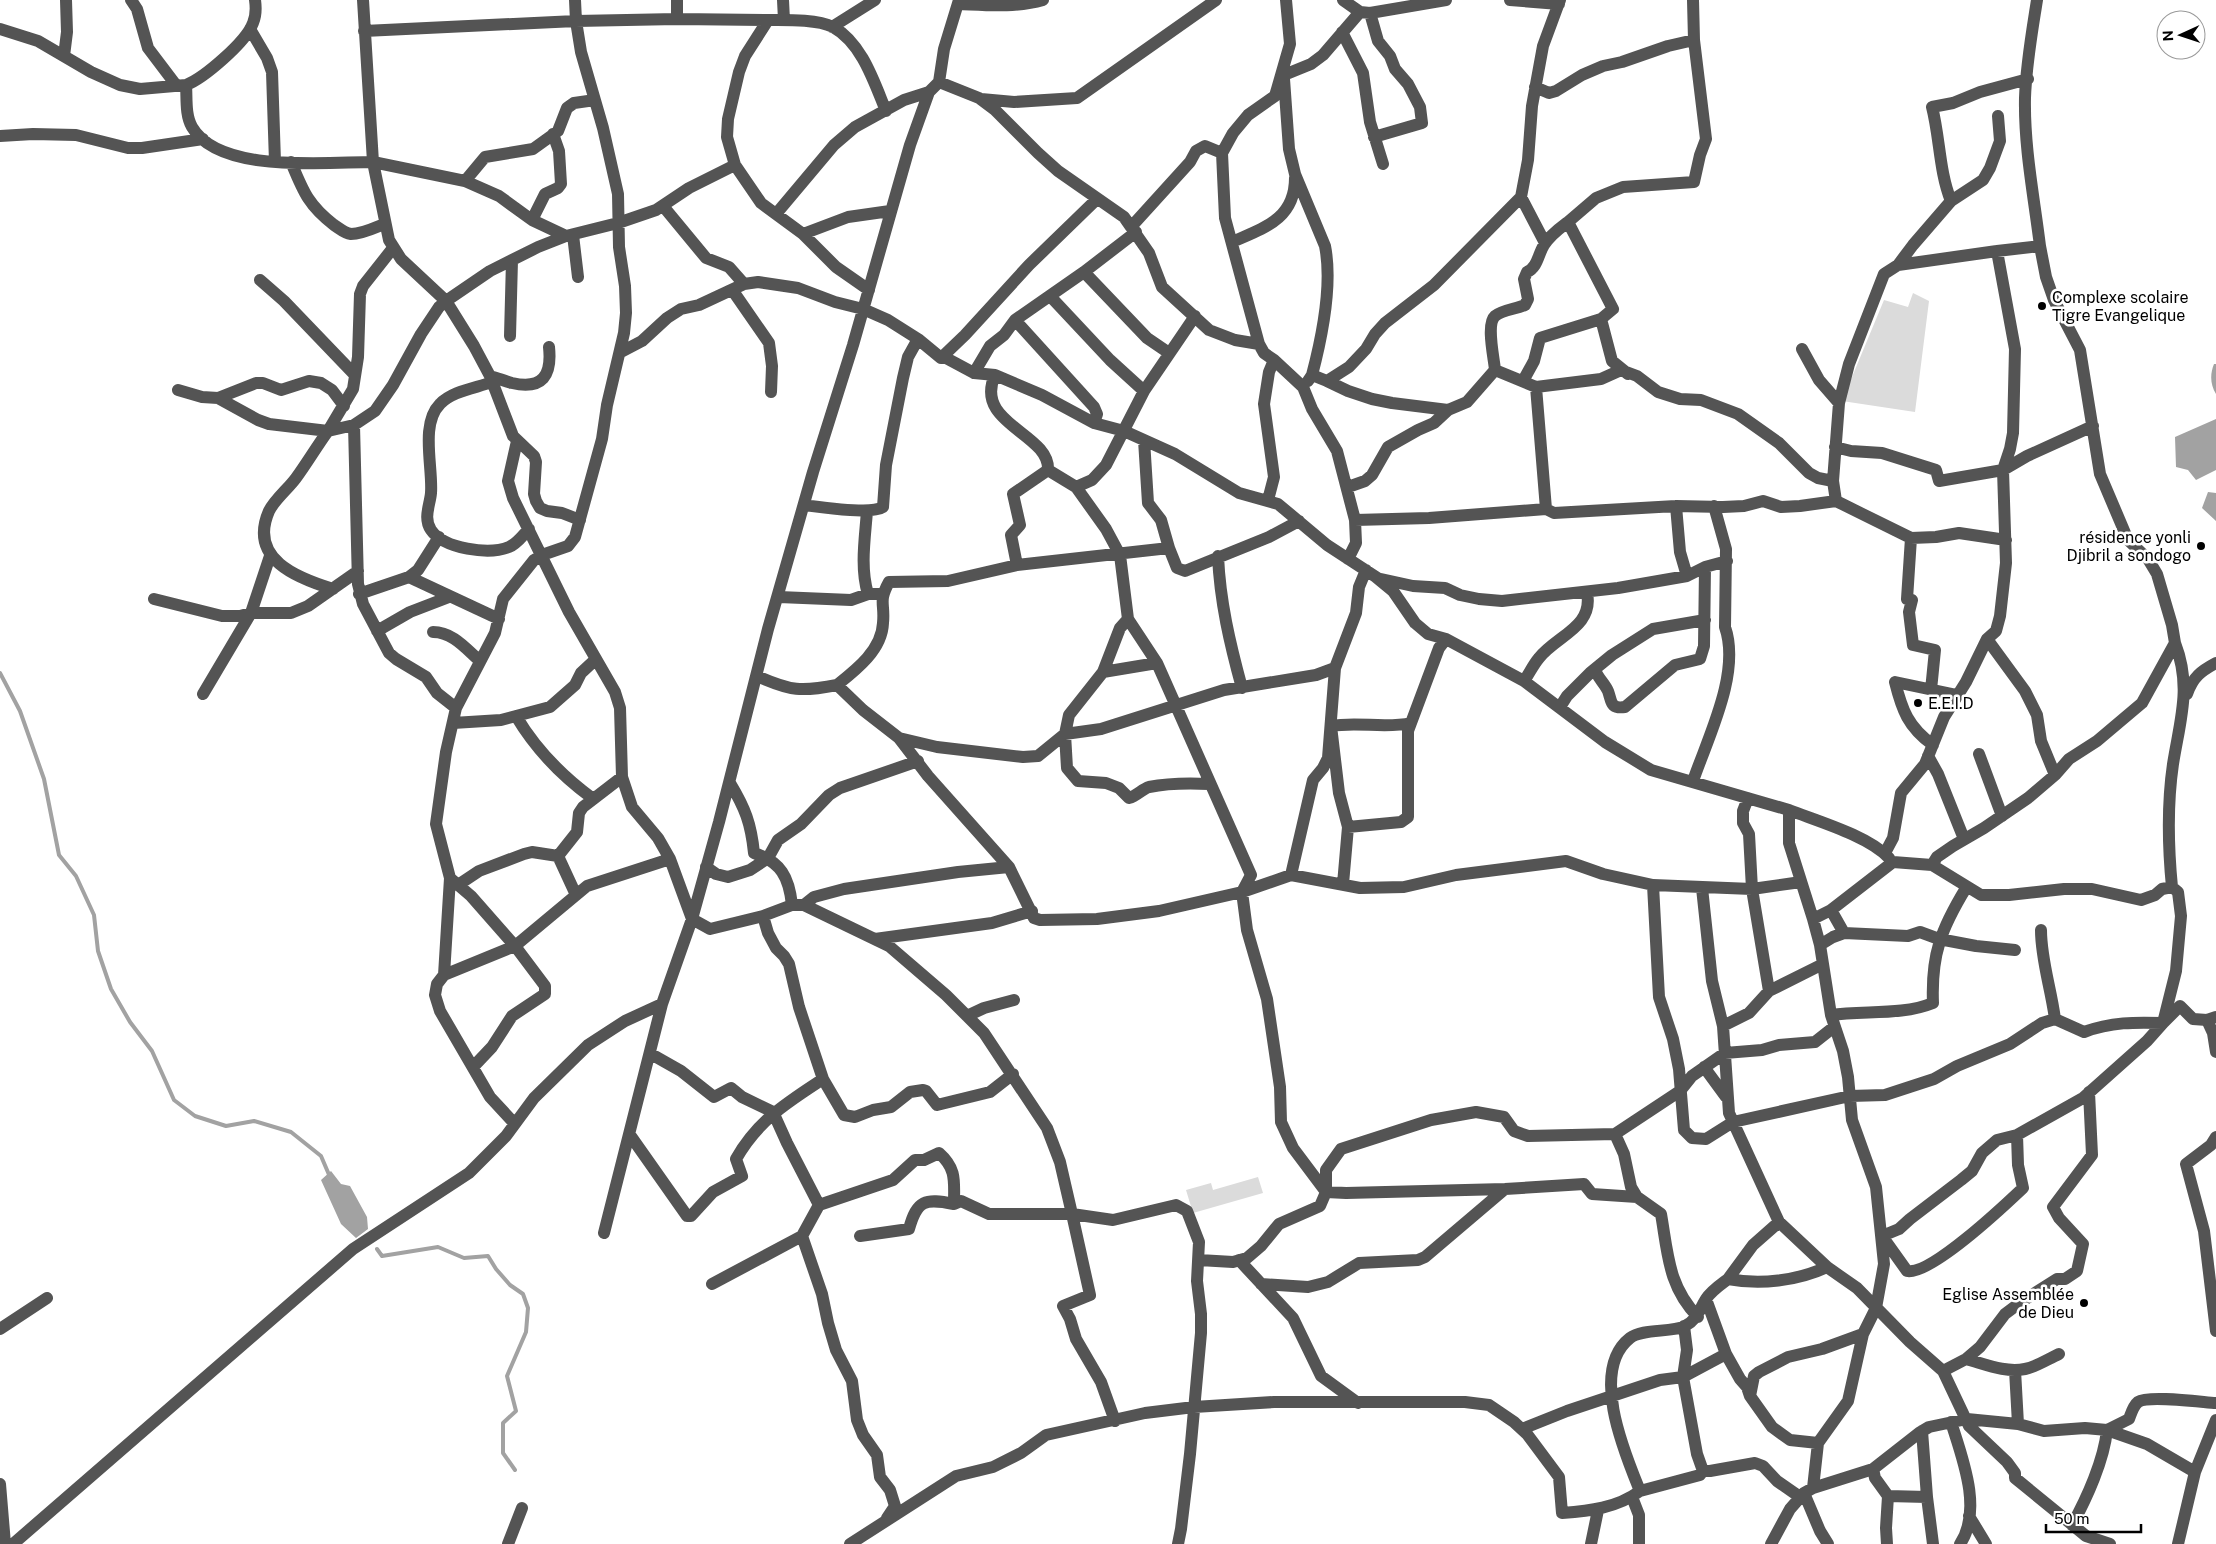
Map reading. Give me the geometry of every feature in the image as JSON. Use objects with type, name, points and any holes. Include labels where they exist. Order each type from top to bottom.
[{"type":"street","points":[[64,56],[67,32],[66,0]]},
{"type":"street","points":[[130,0],[137,9],[148,48],[181,85],[188,119],[192,127],[203,139],[235,156],[275,162],[373,162],[465,181],[499,196],[532,220],[570,235]]},
{"type":"street","points":[[0,29],[38,41],[92,72],[128,87],[140,89],[181,85],[195,82],[208,72],[250,29],[255,16],[255,0]]},
{"type":"street","points":[[364,0],[364,31],[373,162],[384,224],[393,248],[402,259],[446,300],[474,346],[491,379],[510,430],[517,440],[531,451],[536,462],[534,494],[540,508],[580,520]]},
{"type":"street","points":[[444,975],[454,881],[436,824],[444,761],[456,708],[495,633],[505,594],[534,560],[542,555],[568,546],[575,537],[598,458],[626,314],[625,286],[619,247],[618,194],[612,165],[581,52],[575,0]]},
{"type":"street","points":[[677,0],[677,18]]},
{"type":"street","points":[[783,0],[784,20]]},
{"type":"street","points":[[832,26],[875,0]]},
{"type":"street","points":[[604,1233],[630,1135],[634,1112],[651,1054],[662,1004],[692,919],[730,783],[768,629],[779,597],[804,505],[869,290],[910,145],[929,92],[939,82],[944,50],[958,2],[1016,4],[1043,0]]},
{"type":"street","points":[[939,82],[979,98],[1014,102],[1076,98],[1216,0]]},
{"type":"street","points":[[1286,0],[1290,44],[1284,72],[1275,96],[1248,115],[1232,132],[1222,152],[1225,218],[1259,344],[1264,353],[1303,387],[1312,409],[1337,451],[1348,487],[1355,520],[1356,543],[1348,559]]},
{"type":"street","points":[[1343,0],[1365,12],[1378,41],[1390,56],[1395,69],[1411,89],[1423,118],[1422,123],[1374,137]]},
{"type":"street","points":[[1284,72],[1311,64],[1323,55],[1342,32],[1365,12],[1446,0]]},
{"type":"street","points":[[1327,381],[1349,367],[1366,349],[1374,334],[1384,323],[1434,285],[1521,197],[1528,160],[1535,88],[1543,46],[1560,2],[1510,0]]},
{"type":"street","points":[[1348,487],[1365,481],[1372,475],[1388,447],[1434,423],[1448,410],[1467,402],[1496,370],[1491,323],[1495,316],[1500,313],[1525,305],[1528,299],[1524,279],[1527,272],[1534,269],[1545,243],[1558,229],[1596,198],[1623,187],[1694,182],[1706,139],[1694,40],[1693,0]]},
{"type":"street","points":[[2038,0],[2030,48],[2025,97],[2029,164],[2046,277],[2054,300],[2080,350],[2100,474],[2128,540],[2148,559],[2157,574],[2164,592],[2175,643],[2182,662],[2184,703]]},
{"type":"street","points":[[364,31],[677,18],[784,20],[832,26],[848,39],[857,50],[874,82],[886,111]]},
{"type":"street","points":[[768,20],[745,56],[739,72],[728,119],[727,137],[735,165],[761,203],[803,234],[836,267],[869,290]]},
{"type":"street","points":[[250,29],[267,58],[272,72],[275,162]]},
{"type":"street","points":[[1342,32],[1363,73],[1370,122],[1383,164]]},
{"type":"street","points":[[1535,88],[1549,93],[1556,91],[1582,75],[1603,66],[1694,40]]},
{"type":"street","points":[[1284,72],[1287,136],[1295,174],[1327,255],[1325,310],[1312,375],[1303,387]]},
{"type":"street","points":[[1951,200],[1944,182],[1932,107],[1953,103],[1999,86],[2028,79]]},
{"type":"street","points":[[776,214],[834,145],[855,127],[904,100],[929,92]]},
{"type":"street","points":[[979,98],[1010,124],[1047,161],[1124,217],[1149,253],[1162,287],[1208,330],[1235,340],[1259,344]]},
{"type":"street","points":[[465,181],[485,157],[526,152],[533,149],[560,127],[567,108],[574,103],[595,100]]},
{"type":"street","points":[[1836,501],[1833,480],[1839,403],[1849,364],[1884,274],[1898,265],[1951,200],[1983,180],[2000,142],[1998,116]]},
{"type":"street","points":[[0,136],[33,134],[76,135],[128,148],[142,148],[203,139]]},
{"type":"street","points":[[532,220],[545,194],[558,188],[561,184],[559,151],[553,134]]},
{"type":"street","points":[[974,373],[990,346],[1004,335],[1015,320],[1084,272],[1134,230],[1190,162],[1196,151],[1205,146],[1222,152]]},
{"type":"street","points":[[291,162],[310,203],[317,211],[343,231],[349,234],[356,233],[384,224]]},
{"type":"street","points":[[218,398],[269,424],[328,431],[354,425],[375,411],[393,385],[420,334],[446,300],[490,271],[512,260],[570,235],[618,223],[664,206],[689,188],[735,165]]},
{"type":"street","points":[[1232,242],[1277,220],[1290,204],[1295,192],[1295,174]]},
{"type":"street","points":[[1521,197],[1545,243]]},
{"type":"street","points":[[941,358],[965,335],[1029,265],[1097,199]]},
{"type":"street","points":[[664,206],[706,258],[729,267],[738,288],[769,343],[772,366],[771,392]]},
{"type":"street","points":[[803,234],[848,217],[890,211]]},
{"type":"street","points":[[1523,381],[1534,361],[1540,338],[1601,319],[1613,309],[1568,222]]},
{"type":"street","points":[[570,235],[578,277]]},
{"type":"street","points":[[1898,265],[1997,250],[2040,246]]},
{"type":"street","points":[[334,589],[300,578],[270,556],[265,543],[264,529],[270,510],[294,480],[328,431],[353,389],[358,357],[360,294],[393,248]]},
{"type":"street","points":[[1813,919],[1831,910],[1889,857],[1901,793],[1925,764],[1944,718],[1987,639],[1996,631],[2005,585],[2006,540],[2003,470],[2013,433],[2015,349],[1997,250]]},
{"type":"street","points":[[510,336],[512,260]]},
{"type":"street","points":[[1084,272],[1147,338],[1169,353]]},
{"type":"street","points":[[260,280],[284,301],[356,375]]},
{"type":"street","points":[[620,352],[642,341],[676,311],[699,305],[738,288],[758,282],[798,288],[835,302],[863,309],[888,320],[918,339],[941,358],[946,358],[974,373],[995,374],[1042,395],[1094,423],[1124,431],[1175,454],[1240,493],[1278,504],[1327,544],[1393,591],[1415,623],[1428,634],[1446,639],[1524,682],[1560,707],[1592,733],[1651,770],[1789,810],[1848,833],[1880,848],[1889,857],[1932,865],[1980,895],[2009,895],[2064,889],[2092,890],[2141,900],[2148,899],[2162,889],[2172,887]]},
{"type":"street","points":[[1050,296],[1110,360],[1144,391]]},
{"type":"street","points":[[1076,488],[1092,480],[1106,465],[1144,391],[1195,316]]},
{"type":"street","points":[[1601,319],[1612,361],[1628,374]]},
{"type":"street","points":[[1015,320],[1094,407],[1097,414],[1094,423]]},
{"type":"street","points":[[804,505],[867,511],[878,510],[883,507],[886,465],[903,378],[908,357],[918,339]]},
{"type":"street","points":[[529,529],[508,548],[491,551],[480,551],[449,543],[439,537],[431,529],[428,520],[427,508],[431,492],[429,441],[432,416],[435,409],[445,398],[491,379],[502,378],[514,384],[534,384],[544,380],[550,364],[549,347]]},
{"type":"street","points":[[1802,349],[1819,380],[1839,403]]},
{"type":"street","points":[[1268,500],[1274,477],[1264,404],[1269,372],[1274,360]]},
{"type":"street","points":[[1496,370],[1536,387],[1601,379],[1621,370],[1641,378],[1658,392],[1680,399],[1701,400],[1738,414],[1779,443],[1809,474],[1818,478],[1833,480]]},
{"type":"street","points":[[995,374],[991,382],[996,410],[1008,424],[1043,451],[1048,462],[1048,470]]},
{"type":"street","points":[[1312,375],[1372,399],[1448,410]]},
{"type":"street","points":[[178,390],[202,397],[218,398],[256,383],[281,390],[309,381],[326,386],[344,406]]},
{"type":"street","points":[[1536,387],[1546,509]]},
{"type":"street","points":[[354,425],[359,594],[389,653],[426,677],[437,693],[456,708]]},
{"type":"street","points":[[1835,447],[1851,451],[1882,453],[1936,470],[1939,480],[2003,470],[2027,456],[2093,426]]},
{"type":"street","points":[[517,440],[508,481],[513,498],[594,660],[615,692],[620,708],[622,777],[632,806],[658,838],[670,859],[692,919],[710,929],[763,916],[798,905],[814,897],[844,889],[958,872],[1009,867]]},
{"type":"street","points":[[1144,440],[1148,503],[1161,520],[1177,568],[1185,572],[1218,556],[1269,537],[1299,520]]},
{"type":"street","points":[[1048,470],[1076,488],[1106,529],[1120,555],[1128,619],[1157,663],[1209,784],[1251,875],[1242,892],[1247,930],[1267,999],[1280,1087],[1282,1122],[1293,1148],[1326,1192]]},
{"type":"street","points":[[1017,565],[1011,535],[1020,525],[1013,494],[1048,470]]},
{"type":"street","points":[[1355,520],[1396,520],[1546,509],[1554,513],[1676,506],[1744,506],[1763,501],[1781,507],[1836,501],[1912,538],[1936,538],[1959,533],[2006,540]]},
{"type":"street","points":[[1676,506],[1680,552],[1687,576]]},
{"type":"street","points":[[1693,781],[1716,720],[1726,679],[1729,650],[1725,627],[1726,550],[1714,506]]},
{"type":"street","points":[[867,511],[864,551],[865,585],[868,594]]},
{"type":"street","points":[[359,594],[409,577],[418,570],[439,537]]},
{"type":"street","points":[[1912,538],[1907,583],[1907,599],[1912,600],[1910,624],[1913,645],[1935,650],[1931,690]]},
{"type":"street","points":[[757,676],[784,688],[797,690],[814,690],[837,685],[855,670],[877,644],[884,623],[882,594],[889,582],[948,581],[1017,565],[1052,560],[1120,555],[1169,548]]},
{"type":"street","points":[[203,694],[251,613],[270,556]]},
{"type":"street","points":[[1218,556],[1220,592],[1226,630],[1242,688]]},
{"type":"street","points":[[1371,574],[1406,585],[1445,588],[1479,599],[1502,601],[1519,597],[1586,593],[1687,576],[1705,567],[1727,561]]},
{"type":"street","points":[[1595,670],[1608,691],[1610,703],[1614,707],[1625,707],[1675,665],[1700,659],[1704,646],[1705,567]]},
{"type":"street","points":[[154,598],[222,616],[240,616],[251,613],[291,613],[308,606],[358,571]]},
{"type":"street","points":[[1291,875],[1313,780],[1323,768],[1328,758],[1335,668],[1356,613],[1359,587],[1371,574]]},
{"type":"street","points":[[409,577],[499,619]]},
{"type":"street","points":[[1524,682],[1539,658],[1582,621],[1589,604],[1586,593]]},
{"type":"street","points":[[779,597],[851,600],[868,594],[882,594]]},
{"type":"street","points":[[377,631],[410,612],[449,597]]},
{"type":"street","points":[[1128,619],[1120,628],[1111,657],[1103,672],[1069,715],[1065,734],[1067,768],[1078,781],[1106,783],[1119,788],[1129,798],[1138,796],[1147,787],[1184,783],[1209,784]]},
{"type":"street","points":[[1560,707],[1567,696],[1590,673],[1612,655],[1653,629],[1705,620]]},
{"type":"street","points":[[433,632],[443,632],[451,636],[480,661]]},
{"type":"street","points":[[1348,827],[1401,822],[1408,817],[1408,748],[1411,723],[1440,648],[1446,639]]},
{"type":"street","points":[[1987,639],[2025,691],[2037,715],[2041,740],[2055,775]]},
{"type":"street","points":[[1932,865],[1938,857],[2002,816],[2055,775],[2069,759],[2097,741],[2142,702],[2175,643]]},
{"type":"street","points":[[452,723],[501,720],[550,708],[575,685],[581,673],[594,660]]},
{"type":"street","points":[[1103,672],[1157,663]]},
{"type":"street","points":[[2163,1023],[2176,971],[2181,916],[2178,892],[2172,887],[2168,851],[2169,805],[2173,764],[2184,703],[2192,680],[2202,670],[2216,663]]},
{"type":"street","points":[[900,738],[937,748],[1023,758],[1038,756],[1065,734],[1101,729],[1224,690],[1316,675],[1335,668]]},
{"type":"street","points":[[1957,695],[1894,682],[1907,720],[1922,737],[1930,750],[1964,839]]},
{"type":"street","points":[[837,685],[863,710],[900,738],[928,776],[1009,867],[1034,918],[1040,920],[1097,919],[1159,911],[1242,892],[1291,875],[1360,888],[1404,887],[1456,875],[1566,861],[1603,874],[1653,885],[1752,889],[1801,882]]},
{"type":"street","points":[[516,716],[529,738],[563,774],[592,798]]},
{"type":"street","points":[[1331,726],[1346,723],[1393,726],[1411,723]]},
{"type":"street","points":[[1331,726],[1339,793],[1348,827],[1342,884]]},
{"type":"street","points":[[1980,754],[2002,816]]},
{"type":"street","points":[[706,867],[728,877],[750,870],[768,858],[778,840],[801,824],[829,795],[840,788],[918,761]]},
{"type":"street","points":[[558,856],[577,832],[579,813],[583,807],[592,798],[622,777]]},
{"type":"street","points":[[730,783],[744,808],[752,836],[754,852],[768,858],[780,869],[798,905],[875,939],[895,952],[946,995],[984,1033],[1013,1074],[1047,1128],[1060,1162],[1090,1294],[1063,1306],[1070,1319],[1076,1339],[1101,1382],[1115,1421]]},
{"type":"street","points":[[1748,798],[1743,811],[1743,824],[1749,834],[1752,889],[1769,991]]},
{"type":"street","points":[[1771,1544],[1786,1516],[1806,1493],[1818,1443],[1848,1401],[1863,1334],[1876,1308],[1884,1264],[1876,1187],[1854,1130],[1843,1051],[1833,1021],[1820,945],[1789,843],[1789,810]]},
{"type":"street","points":[[454,881],[532,852],[558,856]]},
{"type":"street","points":[[558,856],[576,895]]},
{"type":"street","points":[[514,1123],[490,1097],[474,1066],[440,1011],[435,995],[437,984],[444,975],[515,946],[587,886],[670,859]]},
{"type":"street","points":[[454,881],[515,946],[545,986],[545,994],[512,1016],[492,1047],[474,1066]]},
{"type":"street","points":[[1653,885],[1659,997],[1673,1039],[1679,1069],[1684,1130],[1692,1138],[1706,1139],[1733,1122],[1850,1096],[1885,1095],[1934,1079],[1957,1066],[2010,1044],[2042,1023],[2056,1019],[2084,1032],[2115,1023],[2163,1023]]},
{"type":"street","points":[[1702,888],[1712,982],[1723,1026],[1729,1113],[1779,1222],[1827,1267],[1850,1282],[1943,1371],[1971,1429],[2007,1462],[2015,1473],[2016,1478],[2052,1510],[2086,1536],[2110,1544]]},
{"type":"street","points":[[1199,1260],[1233,1262],[1247,1258],[1261,1246],[1279,1224],[1320,1206],[1326,1192],[1326,1170],[1341,1149],[1431,1120],[1476,1112],[1504,1118],[1514,1131],[1528,1136],[1615,1134],[1680,1091],[1692,1076],[1725,1053],[1762,1050],[1779,1045],[1815,1042],[1833,1021],[1850,1012],[1870,1013],[1924,1007],[1933,1004],[1932,974],[1939,939],[1952,911],[1966,888]]},
{"type":"street","points":[[1831,910],[1844,933]]},
{"type":"street","points":[[875,939],[992,923],[1032,911]]},
{"type":"street","points":[[763,916],[768,933],[776,948],[789,964],[798,1007],[823,1079],[844,1115],[855,1117],[873,1110],[891,1107],[904,1095],[916,1090],[923,1090],[937,1105],[990,1092],[1013,1074]]},
{"type":"street","points":[[2041,930],[2042,956],[2049,978],[2056,1019]]},
{"type":"street","points":[[1820,945],[1844,933],[1908,936],[1920,932],[1939,939],[1976,946],[2015,950]]},
{"type":"street","points":[[1723,1026],[1749,1013],[1769,991],[1823,964]]},
{"type":"street","points":[[967,1016],[984,1008],[1014,1000]]},
{"type":"street","points":[[14,1544],[353,1249],[469,1172],[488,1156],[506,1136],[534,1098],[588,1045],[625,1022],[662,1004]]},
{"type":"street","points":[[1882,1236],[1899,1229],[1972,1171],[1982,1153],[1997,1140],[2017,1135],[2083,1098],[2147,1041],[2180,1006],[2193,1019],[2212,1018],[2216,1052]]},
{"type":"street","points":[[651,1054],[681,1071],[714,1096],[731,1088],[773,1112],[786,1143],[819,1205]]},
{"type":"street","points":[[1704,1067],[1727,1100]]},
{"type":"street","points":[[630,1135],[689,1216],[713,1192],[742,1176],[736,1158],[773,1112],[823,1079]]},
{"type":"street","points":[[1943,1371],[1966,1359],[1988,1338],[2005,1314],[2021,1302],[2057,1280],[2065,1279],[2077,1271],[2083,1244],[2059,1218],[2053,1207],[2092,1155],[2089,1092]]},
{"type":"street","points":[[1615,1134],[1624,1154],[1631,1188],[1637,1197],[1661,1214],[1668,1261],[1677,1289],[1685,1304],[1698,1316]]},
{"type":"street","points":[[1882,1236],[1907,1271],[1912,1272],[1940,1260],[2023,1188],[2018,1165],[2017,1135]]},
{"type":"street","points":[[2216,1137],[2211,1145],[2186,1164],[2204,1231],[2216,1330]]},
{"type":"street","points":[[712,1284],[802,1236],[819,1205],[893,1180],[915,1160],[924,1160],[939,1153],[950,1163],[954,1182],[954,1204]]},
{"type":"street","points":[[1326,1192],[1505,1189],[1584,1184],[1592,1194],[1637,1197]]},
{"type":"street","points":[[1261,1284],[1308,1287],[1341,1275],[1359,1263],[1418,1260],[1425,1257],[1505,1189]]},
{"type":"street","points":[[860,1236],[909,1229],[914,1210],[922,1203],[935,1200],[954,1204],[961,1202],[989,1214],[1072,1214],[1113,1220],[1176,1205],[1187,1211],[1199,1242],[1197,1281],[1201,1333],[1182,1529],[1178,1544]]},
{"type":"street","points":[[1639,1544],[1639,1515],[1636,1494],[1621,1444],[1613,1396],[1612,1370],[1618,1352],[1632,1336],[1684,1326],[1698,1316],[1706,1299],[1716,1288],[1728,1280],[1753,1245],[1779,1222]]},
{"type":"street","points":[[802,1236],[822,1294],[836,1350],[852,1381],[857,1420],[863,1435],[877,1455],[880,1477],[890,1490],[895,1506],[886,1520]]},
{"type":"street","points":[[1239,1260],[1293,1318],[1321,1376],[1358,1403]]},
{"type":"street","points":[[1728,1280],[1751,1282],[1786,1279],[1814,1273],[1827,1267]]},
{"type":"street","points":[[0,1329],[47,1298]]},
{"type":"street","points":[[1706,1299],[1726,1354],[1740,1379],[1747,1387],[1750,1396],[1772,1426],[1790,1440],[1818,1443]]},
{"type":"street","points":[[1684,1326],[1687,1350],[1683,1377],[1697,1454],[1703,1471]]},
{"type":"street","points":[[1750,1396],[1754,1376],[1759,1372],[1788,1357],[1822,1349],[1863,1334]]},
{"type":"street","points":[[1522,1429],[1567,1411],[1660,1380],[1683,1377],[1726,1354]]},
{"type":"street","points":[[1966,1359],[1996,1368],[2015,1370],[2027,1369],[2058,1354]]},
{"type":"street","points":[[2015,1370],[2018,1424]]},
{"type":"street","points":[[2107,1430],[2129,1419],[2136,1404],[2142,1400],[2216,1403]]},
{"type":"street","points":[[850,1544],[956,1476],[993,1467],[1021,1453],[1046,1435],[1146,1413],[1194,1407],[1274,1402],[1465,1402],[1489,1405],[1522,1429],[1559,1477],[1562,1513],[1598,1510],[1636,1494],[1700,1475],[1703,1471],[1754,1463],[1763,1466],[1777,1481],[1806,1493],[1874,1469],[1922,1431],[1967,1419],[2018,1424],[2044,1431],[2085,1428],[2107,1430],[2147,1444],[2195,1472]]},
{"type":"street","points":[[2178,1544],[2195,1472],[2216,1420]]},
{"type":"street","points":[[1951,1422],[1968,1479],[1970,1516],[1960,1544]]},
{"type":"street","points":[[2072,1524],[2082,1508],[2106,1442],[2107,1430]]},
{"type":"street","points":[[1922,1431],[1933,1544]]},
{"type":"street","points":[[1874,1469],[1875,1478],[1888,1496],[1887,1544]]},
{"type":"street","points":[[0,1484],[5,1544]]},
{"type":"street","points":[[1806,1493],[1820,1531],[1828,1544]]},
{"type":"street","points":[[1888,1496],[1927,1497]]},
{"type":"street","points":[[508,1544],[522,1508]]},
{"type":"street","points":[[1591,1544],[1598,1510]]},
{"type":"street","points":[[1970,1516],[1986,1544]]},
{"type":"shaded area","points":[[1913,293],[1929,301],[1915,412],[1842,401],[1884,300],[1908,307]]},
{"type":"shaded area","points":[[2214,364],[2216,364],[2216,394],[2211,379]]},
{"type":"shaded area","points":[[2216,419],[2216,470],[2196,480],[2188,470],[2176,467],[2175,437]]},
{"type":"shaded area","points":[[2208,492],[2216,493],[2216,521],[2202,508]]},
{"type":"shaded area","points":[[331,1171],[341,1184],[350,1186],[367,1217],[368,1229],[356,1238],[341,1224],[321,1180]]},
{"type":"shaded area","points":[[1258,1177],[1263,1193],[1193,1213],[1186,1190],[1211,1183],[1213,1190]]},
{"type":"waterway","points":[[0,673],[20,711],[44,779],[59,855],[76,876],[94,915],[98,951],[111,989],[130,1022],[152,1051],[174,1100],[195,1116],[226,1126],[254,1121],[291,1132],[321,1156],[330,1177]]},
{"type":"waterway","points":[[377,1249],[382,1256],[438,1247],[464,1258],[488,1256],[510,1285],[523,1294],[528,1308],[526,1332],[507,1376],[516,1411],[503,1423],[503,1453],[515,1470]]},
{"type":"place","name":"Complexe scolaire Tigre Evangelique","points":[[2042,306]]},
{"type":"place","name":"résidence yonli Djibril a sondogo","points":[[2201,546]]},
{"type":"place","name":"E.E.I.D","points":[[1918,703]]},
{"type":"place","name":"Eglise Assemblée de Dieu","points":[[2084,1303]]}]
